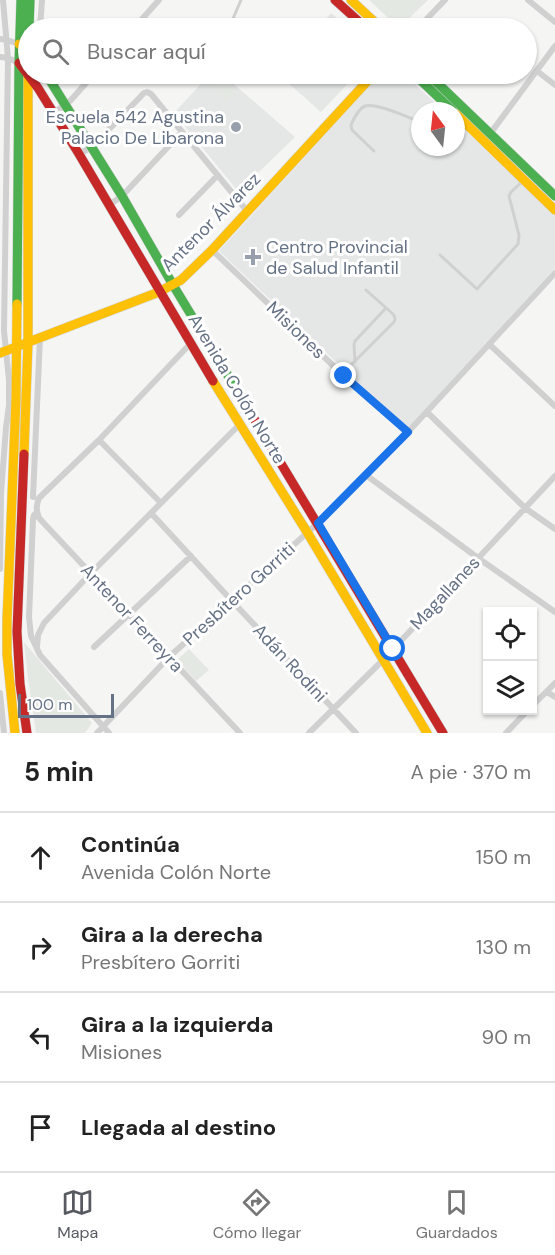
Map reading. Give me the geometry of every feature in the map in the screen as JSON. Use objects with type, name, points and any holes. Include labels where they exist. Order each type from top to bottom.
[{"type":"main road","points":[[20,18],[21,0]]},
{"type":"main road","points":[[29,18],[30,0]]},
{"type":"main road","points":[[335,0],[355,18]]},
{"type":"main road","points":[[351,0],[370,18]]},
{"type":"main road","points":[[15,733],[7,654],[7,620],[16,398],[18,63]]},
{"type":"main road","points":[[27,733],[20,684],[17,632],[28,342],[28,84]]},
{"type":"main road","name":"Avenida Colón Norte","points":[[34,84],[79,154],[190,344],[307,532],[427,733]]},
{"type":"main road","name":"Avenida Colón Norte","points":[[52,84],[122,196],[173,285],[443,733]]},
{"type":"main road","name":"Antenor Álvarez","points":[[3,352],[159,292],[181,280],[212,250],[365,84]]},
{"type":"main road","points":[[424,84],[443,102]]},
{"type":"main road","points":[[437,84],[524,180],[555,210]]},
{"type":"main road","points":[[27,103],[33,98],[45,99]]},
{"type":"main road","points":[[465,123],[488,138],[555,196]]},
{"type":"street","points":[[0,569],[3,429],[9,405],[9,380],[3,352],[2,332],[3,181],[8,58],[3,40],[3,0]]},
{"type":"street","points":[[41,18],[42,0]]},
{"type":"street","points":[[143,18],[159,0]]},
{"type":"street","points":[[428,18],[446,0]]},
{"type":"street","points":[[528,0],[555,22]]},
{"type":"street","points":[[3,40],[18,44]]},
{"type":"street","points":[[555,46],[537,71],[555,85]]},
{"type":"street","points":[[0,57],[18,63]]},
{"type":"street","points":[[54,113],[71,100],[85,84]]},
{"type":"street","points":[[488,138],[527,84]]},
{"type":"street","points":[[79,154],[92,147],[147,92],[247,211]]},
{"type":"street","points":[[0,118],[6,125]]},
{"type":"street","points":[[109,205],[122,196],[182,132]]},
{"type":"street","points":[[178,215],[217,176]]},
{"type":"street","name":"Misiones","points":[[212,250],[342,374],[408,432]]},
{"type":"street","name":"Presbítero Gorriti","points":[[96,733],[169,657],[318,523],[366,475],[555,273]]},
{"type":"street","points":[[40,337],[37,512],[33,519],[29,617],[31,636],[40,655],[109,733]]},
{"type":"street","points":[[36,498],[99,440],[190,344]]},
{"type":"street","points":[[489,344],[555,406]]},
{"type":"street","points":[[426,412],[525,508],[555,529]]},
{"type":"street","points":[[37,647],[38,635],[44,623],[239,425]]},
{"type":"street","points":[[99,440],[161,503]]},
{"type":"street","points":[[366,475],[555,612]]},
{"type":"street","name":"Magallanes","points":[[309,733],[383,660],[555,476]]},
{"type":"street","points":[[22,496],[36,498]]},
{"type":"street","name":"Antenor Ferreyra","points":[[37,512],[39,518],[240,733]]},
{"type":"street","name":"Adán Rodini","points":[[151,513],[356,733]]},
{"type":"street","points":[[94,647],[191,556]]},
{"type":"street","points":[[537,701],[555,683]]},
{"type":"street","points":[[547,692],[555,697]]},
{"type":"street","points":[[0,693],[4,733]]},
{"type":"street","points":[[506,733],[524,715]]},
{"type":"lane","points":[[233,18],[241,0]]},
{"type":"lane","points":[[374,151],[352,130],[351,125],[358,112],[370,106],[396,111],[411,118]]},
{"type":"lane","points":[[440,255],[477,289],[518,244],[519,235],[509,196],[524,180]]},
{"type":"lane","points":[[342,374],[395,319],[394,315],[366,290]]},
{"type":"lane","points":[[355,362],[354,344],[356,340],[386,308]]},
{"type":"shaded area","points":[[369,0],[428,0],[409,18],[388,18]]},
{"type":"shaded area","points":[[331,13],[337,18],[327,18]]},
{"type":"shaded area","name":"Escuela 542 Agustina Palacio De Libarona","points":[[201,84],[234,84],[295,137],[237,190],[174,113]]},
{"type":"shaded area","points":[[208,84],[230,84],[236,90],[226,101]]},
{"type":"shaded area","points":[[289,84],[348,84],[321,112]]},
{"type":"shaded area","points":[[372,84],[415,84],[434,102],[411,102],[411,156],[465,156],[465,130],[555,215],[555,268],[407,429],[219,251]]},
{"type":"shaded area","points":[[24,642],[92,723],[85,733],[36,733]]},
{"type":"shaded area","points":[[189,649],[209,670],[196,681],[177,660]]},
{"type":"traffic: fast","points":[[20,18],[21,0]]},
{"type":"traffic: fast","points":[[29,18],[30,0]]},
{"type":"traffic: fast","points":[[17,304],[19,84]]},
{"type":"traffic: fast","points":[[52,84],[122,196],[250,412]]},
{"type":"traffic: fast","points":[[425,84],[444,102]]},
{"type":"traffic: fast","points":[[438,84],[555,196]]},
{"type":"traffic: slow","points":[[351,0],[370,18]]},
{"type":"traffic: slow","points":[[24,454],[28,342],[28,84]]},
{"type":"traffic: slow","points":[[0,353],[159,292],[181,280],[212,250],[365,84]]},
{"type":"traffic: slow","points":[[465,123],[555,210]]},
{"type":"traffic: slow","points":[[15,733],[7,654],[7,620],[16,398],[17,304]]},
{"type":"traffic: slow","points":[[213,381],[307,532],[427,733]]},
{"type":"traffic: jam","points":[[335,0],[355,18]]},
{"type":"traffic: jam","points":[[35,84],[213,381]]},
{"type":"traffic: jam","points":[[250,412],[443,733]]},
{"type":"traffic: jam","points":[[24,454],[17,632],[20,684],[27,733]]},
{"type":"place","name":"Escuela 542 Agustina Palacio De Libarona","points":[[236,127]]},
{"type":"place","name":"Centro Provincial de Salud Infantil","points":[[253,257]]},
{"type":"route","points":[[344,376],[408,432],[318,523],[393,649]]}]
